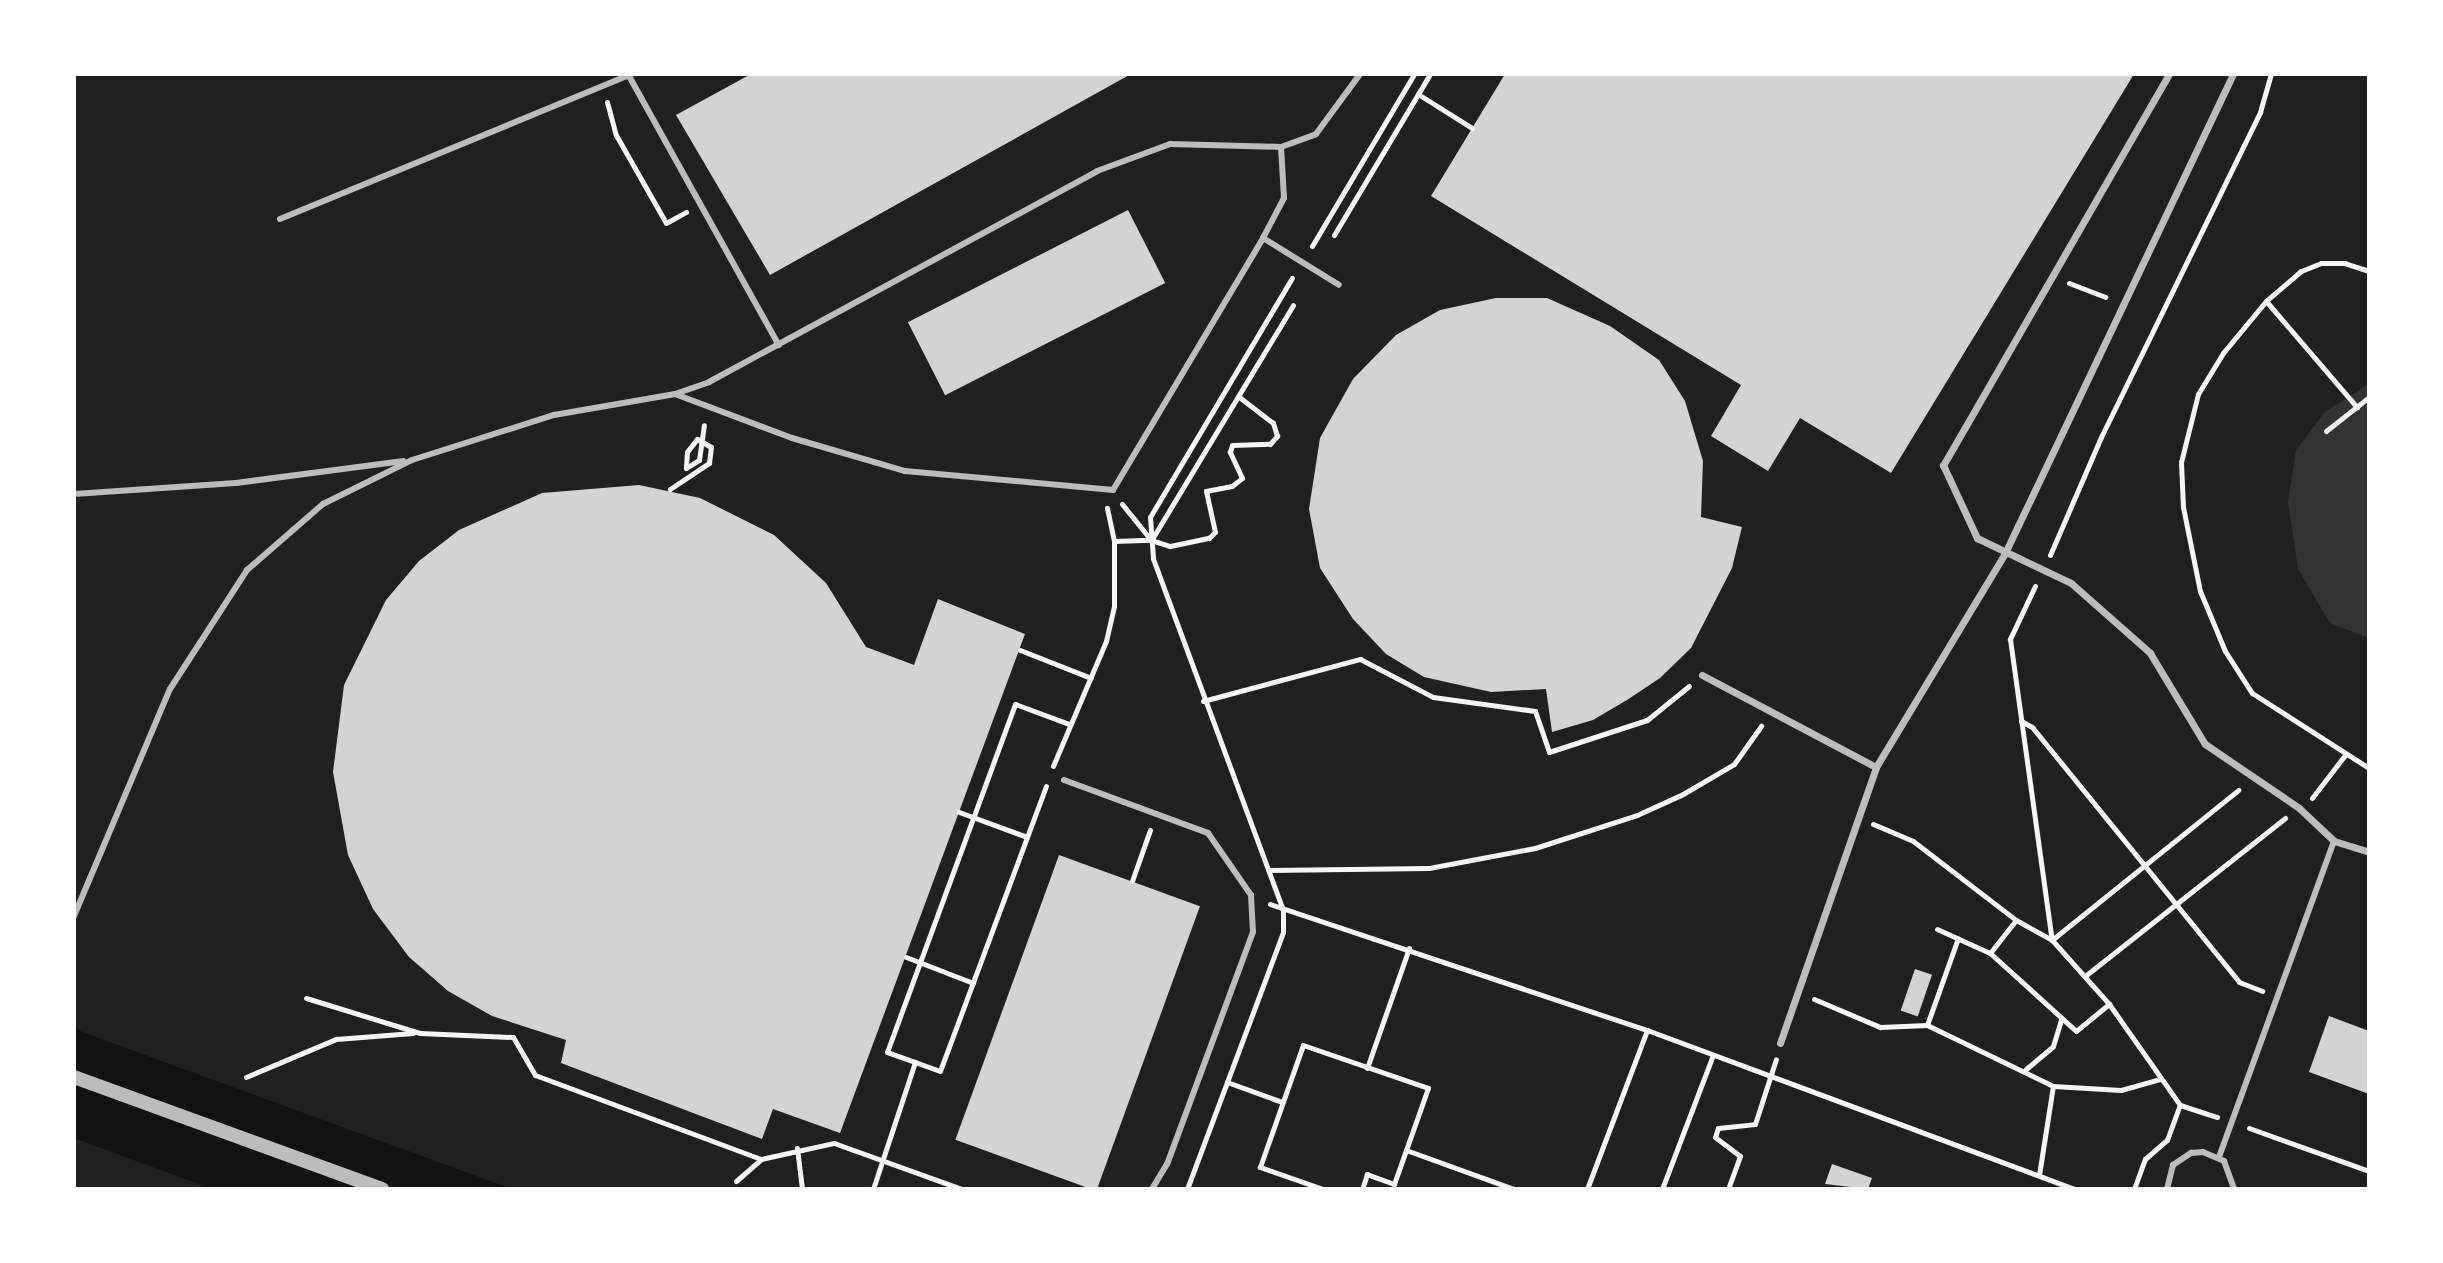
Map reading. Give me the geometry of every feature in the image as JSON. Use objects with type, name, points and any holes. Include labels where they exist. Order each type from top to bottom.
[{"type":"street","points":[[2169,74],[1943,465],[1977,538],[2071,583],[2150,653],[2205,744],[2252,779],[2299,808],[2334,841],[2369,852]]},
{"type":"street","points":[[1780,1043],[1876,767],[2005,553],[2233,74]]},
{"type":"street","points":[[1702,675],[1876,767]]},
{"type":"street","points":[[74,1077],[382,1189]]},
{"type":"lane","points":[[74,916],[170,689],[247,570],[323,504],[412,460],[554,415],[675,394],[779,345],[1097,171],[1170,144],[1281,147],[1316,134],[1360,74]]},
{"type":"lane","points":[[280,219],[604,89],[630,75],[779,345]]},
{"type":"lane","points":[[675,394],[905,471],[1113,490],[1284,198],[1281,147]]},
{"type":"lane","points":[[1263,238],[1339,285]]},
{"type":"lane","points":[[74,494],[236,483],[412,460]]},
{"type":"lane","points":[[1064,780],[1208,833],[1251,895],[1253,932],[1167,1164],[1152,1189]]},
{"type":"lane","points":[[2219,1157],[2334,841]]},
{"type":"lane","points":[[2167,1189],[2168,1175],[2180,1158],[2203,1152],[2219,1157],[2231,1170],[2234,1189]]},
{"type":"path","points":[[1323,227],[1414,74]]},
{"type":"path","points":[[1334,235],[1430,74]]},
{"type":"path","points":[[2053,548],[2101,437],[2260,112],[2271,74]]},
{"type":"path","points":[[604,89],[616,135],[648,192],[666,223],[676,217]]},
{"type":"path","points":[[1418,94],[1472,128]]},
{"type":"path","points":[[2369,271],[2345,263],[2321,263],[2301,271],[2266,301],[2223,353],[2198,394],[2181,462],[2183,507],[2200,591],[2225,651],[2252,693],[2369,768]]},
{"type":"path","points":[[2052,277],[2125,304]]},
{"type":"path","points":[[1237,783],[1203,701],[1151,540],[1150,517],[1281,296]]},
{"type":"path","points":[[2266,301],[2357,407]]},
{"type":"path","points":[[1151,540],[1293,305]]},
{"type":"path","points":[[1114,541],[1151,540],[1170,546],[1209,538],[1216,524],[1204,502],[1206,491],[1232,486],[1242,478],[1230,452],[1232,445],[1270,444],[1277,436],[1273,423],[1238,396]]},
{"type":"path","points":[[2326,431],[2369,397]]},
{"type":"path","points":[[670,489],[709,463],[711,447],[697,439],[687,452],[686,468],[699,460],[709,406]]},
{"type":"path","points":[[1113,490],[1151,540]]},
{"type":"path","points":[[1069,724],[1015,704],[887,1052],[940,1071],[1069,724],[1091,678],[1114,606],[1113,530]]},
{"type":"path","points":[[2031,594],[2010,639],[2052,940]]},
{"type":"path","points":[[1020,650],[1091,678]]},
{"type":"path","points":[[1203,701],[1360,659],[1433,697],[1535,711],[1549,752],[1647,720],[1702,675]]},
{"type":"path","points":[[1269,870],[1429,868],[1550,843],[1637,815],[1734,764],[1771,712]]},
{"type":"path","points":[[2020,720],[2032,727],[2239,982]]},
{"type":"path","points":[[2085,976],[2323,789],[2345,755]]},
{"type":"path","points":[[2052,940],[2252,779]]},
{"type":"path","points":[[959,812],[1027,837]]},
{"type":"path","points":[[1132,881],[1155,814]]},
{"type":"path","points":[[1858,818],[1913,841],[2016,920],[2052,940],[2109,1004],[2180,1105],[2369,1171]]},
{"type":"path","points":[[1251,895],[1647,1030],[2075,1189]]},
{"type":"path","points":[[1990,953],[2016,920]]},
{"type":"path","points":[[1937,929],[1990,953],[2076,1031],[2109,1004]]},
{"type":"path","points":[[1927,1025],[1958,938]]},
{"type":"path","points":[[1367,1068],[1409,948]]},
{"type":"path","points":[[906,957],[973,983]]},
{"type":"path","points":[[1798,992],[1880,1027],[1927,1025],[2026,1069],[2053,1086],[2121,1090],[2160,1079]]},
{"type":"path","points":[[306,998],[384,1026],[420,1033]]},
{"type":"path","points":[[2026,1069],[2053,1046],[2061,1019]]},
{"type":"path","points":[[1587,1189],[1647,1030]]},
{"type":"path","points":[[246,1077],[336,1039],[420,1033],[513,1037],[535,1075],[761,1159]]},
{"type":"path","points":[[1728,1189],[1740,1156],[1715,1137],[1718,1128],[1755,1124],[1772,1078],[1780,1043]]},
{"type":"path","points":[[1322,1189],[1260,1167],[1303,1045],[1428,1088],[1394,1184],[1367,1174],[1362,1189]]},
{"type":"path","points":[[1662,1189],[1713,1055]]},
{"type":"path","points":[[873,1189],[915,1062]]},
{"type":"path","points":[[1227,1082],[1283,1102]]},
{"type":"path","points":[[2039,1175],[2053,1086]]},
{"type":"path","points":[[2134,1189],[2145,1159],[2167,1140],[2180,1105]]},
{"type":"path","points":[[736,1181],[761,1159],[797,1148],[834,1143],[962,1189]]},
{"type":"path","points":[[797,1148],[802,1189]]},
{"type":"path","points":[[1406,1150],[1514,1189]]},
{"type":"shaded area","points":[[74,74],[2369,74],[2369,1189],[512,1189],[82,1032],[74,1026]]},
{"type":"shaded area","points":[[2369,384],[2369,638],[2330,623],[2298,569],[2288,502],[2296,450],[2325,412]]},
{"type":"shaded area","points":[[74,1138],[212,1189],[74,1189]]},
{"type":"building","points":[[751,74],[1131,74],[770,275],[676,115]]},
{"type":"building","points":[[1505,74],[2134,74],[1891,473],[1800,418],[1768,471],[1711,436],[1741,385],[1431,196]]},
{"type":"building","points":[[1128,210],[1165,283],[945,395],[908,322]]},
{"type":"building","points":[[1496,298],[1547,298],[1610,326],[1659,360],[1685,401],[1703,461],[1701,517],[1742,527],[1732,568],[1691,648],[1660,678],[1627,700],[1593,720],[1552,732],[1546,689],[1491,692],[1424,677],[1386,654],[1353,619],[1320,568],[1309,509],[1320,438],[1353,379],[1396,335],[1440,310]]},
{"type":"building","points":[[639,485],[700,498],[774,535],[826,583],[866,647],[914,665],[938,599],[1025,634],[840,1133],[773,1109],[762,1139],[561,1063],[566,1040],[492,1016],[448,991],[409,957],[373,909],[348,855],[333,772],[344,685],[386,600],[419,561],[459,530],[542,493]]},
{"type":"building","points":[[1059,855],[1200,906],[1097,1189],[955,1140]]},
{"type":"building","points":[[1915,969],[1932,975],[1918,1016],[1901,1011]]},
{"type":"building","points":[[2329,1016],[2369,1031],[2369,1094],[2309,1072]]},
{"type":"building","points":[[1832,1164],[1872,1178],[1868,1189],[1825,1184]]}]
